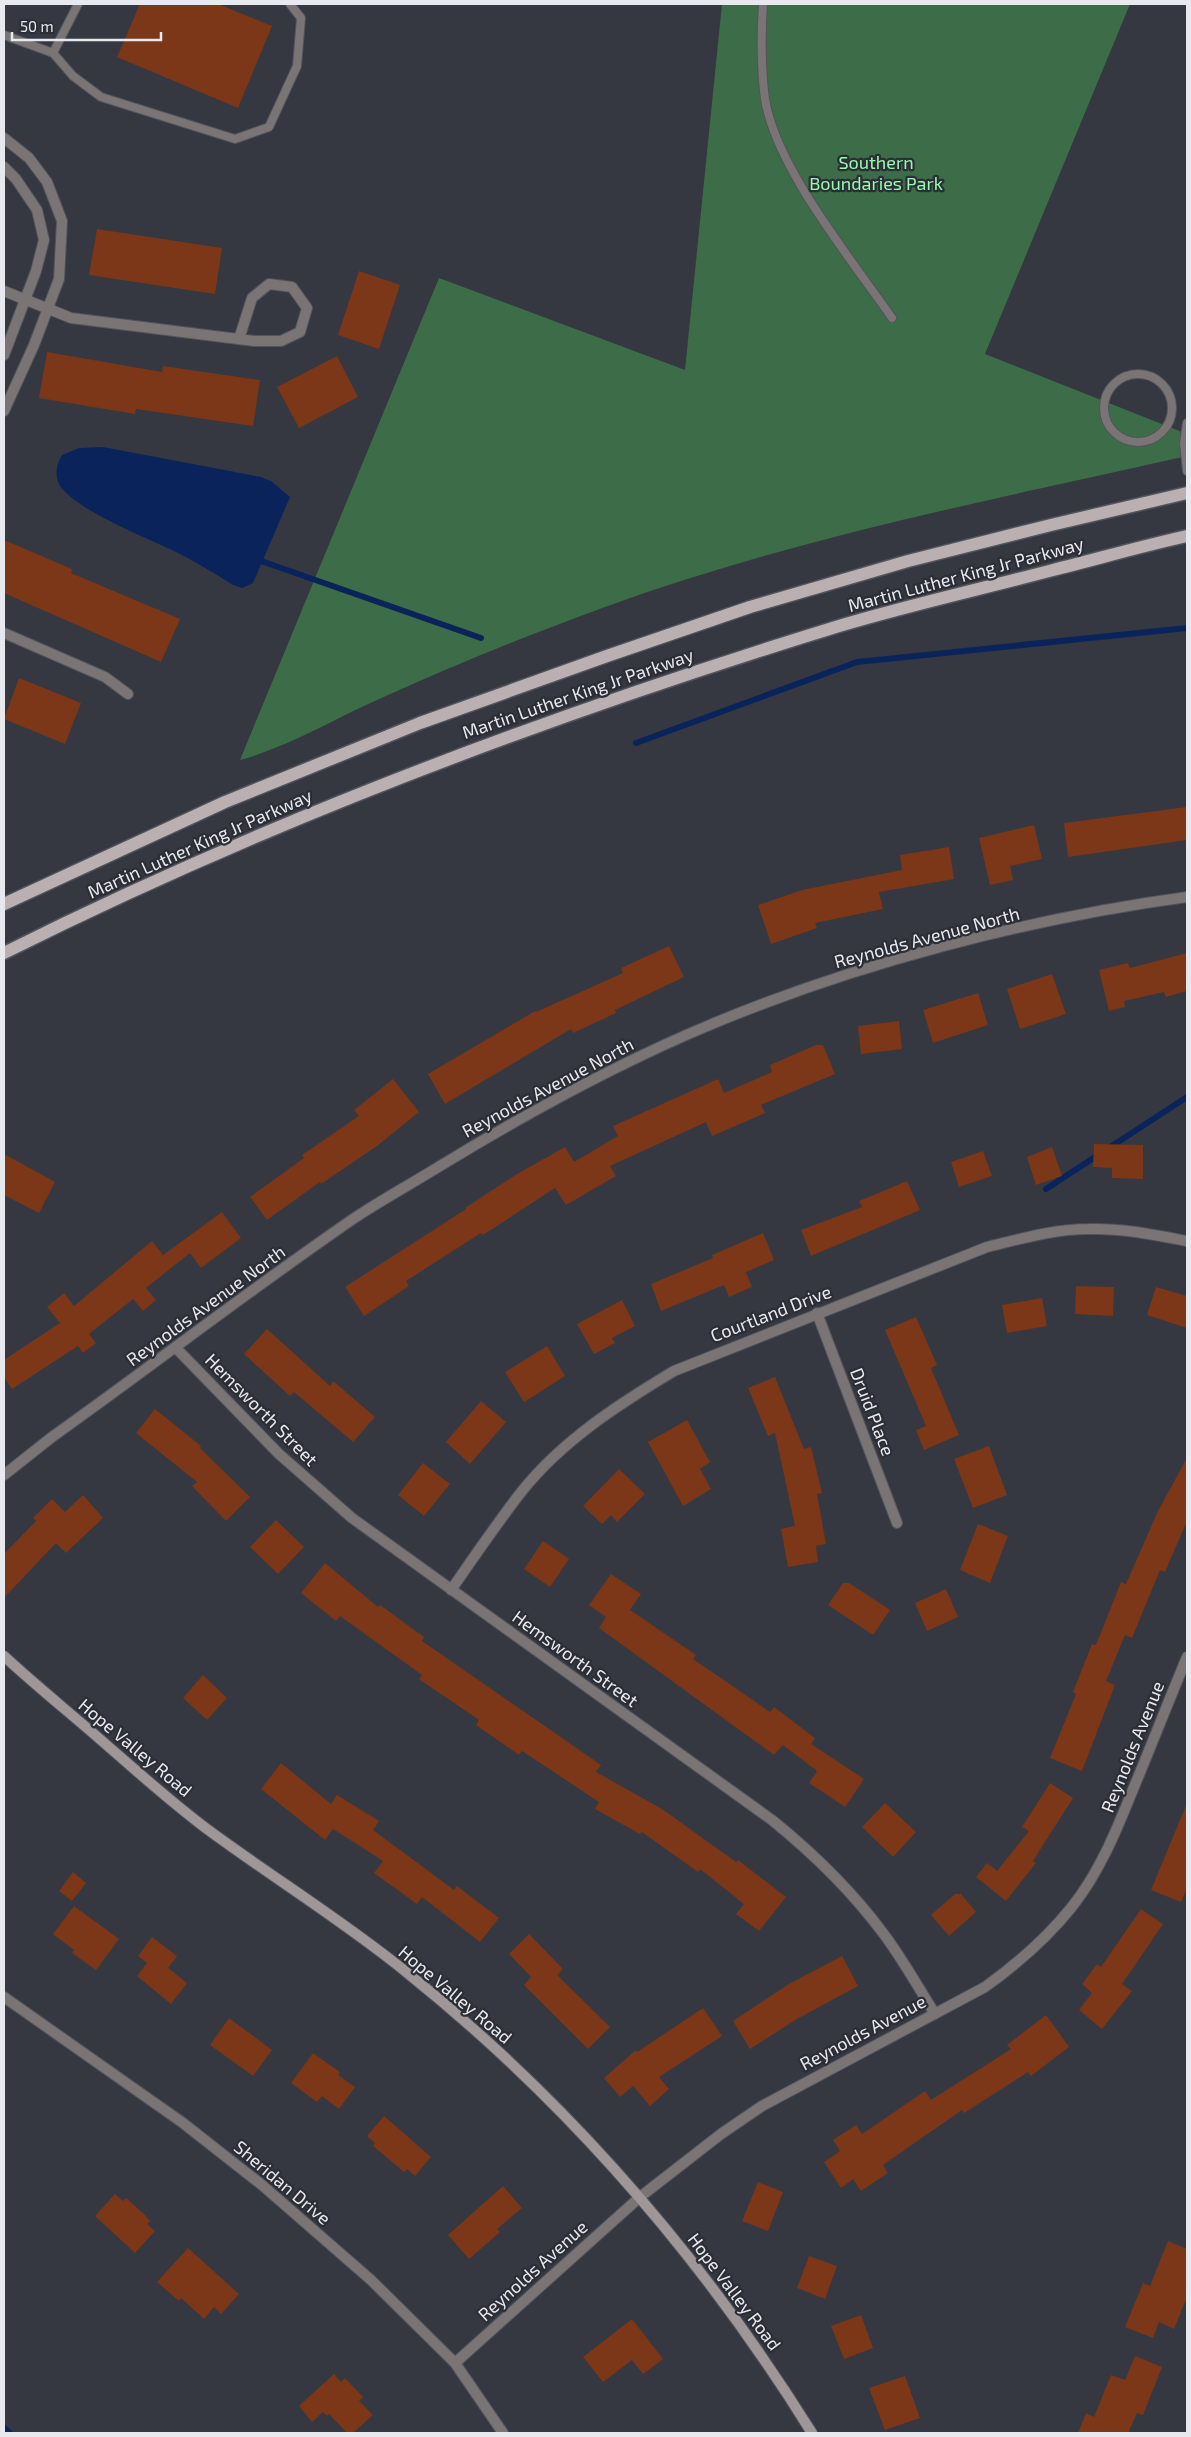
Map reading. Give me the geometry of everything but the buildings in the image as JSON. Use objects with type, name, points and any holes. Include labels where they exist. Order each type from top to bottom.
[{"type":"main road","name":"Martin Luther King Jr Parkway","points":[[4,904],[225,802],[420,723],[607,656],[750,608],[908,562],[1051,525],[1187,493]]},
{"type":"main road","name":"Martin Luther King Jr Parkway","points":[[4,953],[197,862],[353,796],[490,743],[650,686],[911,606],[1187,536]]},
{"type":"main road","name":"Hope Valley Road","points":[[4,1656],[180,1808],[404,1971],[499,2053],[591,2143],[640,2197],[731,2312],[769,2366],[812,2433]]},
{"type":"street","points":[[4,138],[29,158],[47,182],[62,221],[59,279],[26,363],[4,411]]},
{"type":"street","points":[[4,168],[16,179],[37,210],[44,240],[36,271],[4,355]]},
{"type":"street","points":[[4,291],[71,318],[238,339],[281,341],[300,332],[307,308],[292,287],[269,284],[252,298],[238,339]]},
{"type":"street","points":[[4,633],[105,677],[128,694]]},
{"type":"street","name":"Reynolds Avenue North","points":[[4,1475],[52,1437],[354,1218],[538,1108],[712,1024],[810,988],[898,960],[988,936],[1117,908],[1187,897]]},
{"type":"street","name":"Courtland Drive","points":[[451,1590],[523,1490],[558,1453],[589,1426],[627,1398],[674,1370],[987,1247],[1038,1234],[1088,1229],[1144,1233],[1187,1241]]},
{"type":"street","name":"Druid Place","points":[[817,1313],[897,1523]]},
{"type":"street","name":"Hemsworth Street","points":[[176,1348],[278,1454],[352,1518],[772,1820],[810,1850],[848,1888],[884,1934],[935,2014]]},
{"type":"street","name":"Reynolds Avenue","points":[[455,2363],[640,2197],[721,2134],[762,2106],[985,1987],[1014,1966],[1047,1936],[1072,1908],[1094,1876],[1112,1839],[1187,1657]]},
{"type":"street","name":"Sheridan Drive","points":[[4,1997],[183,2123],[262,2185],[371,2280],[455,2363],[503,2433]]},
{"type":"lane","points":[[52,53],[78,4]]},
{"type":"lane","points":[[4,35],[52,53],[73,76],[101,97],[235,139],[269,127],[297,66],[301,18],[290,4]]},
{"type":"lane","points":[[763,4],[761,21],[765,99],[779,144],[808,196],[892,318]]},
{"type":"lane","points":[[1145,374],[1156,378],[1170,395],[1172,406],[1170,418],[1165,428],[1152,438],[1136,442],[1125,439],[1108,425],[1104,409],[1107,393],[1114,383],[1123,377],[1145,374]]},
{"type":"lane","points":[[1170,418],[1186,424],[1184,443],[1187,472]]},
{"type":"green space","name":"Southern Boundaries Park","points":[[722,4],[1130,4],[985,354],[1187,434],[1187,456],[894,522],[748,560],[676,583],[605,607],[490,651],[377,700],[293,741],[240,760],[439,278],[685,370]]},
{"type":"water","points":[[103,447],[261,477],[271,481],[290,497],[253,583],[242,588],[233,585],[181,555],[94,513],[67,494],[59,484],[56,472],[62,455],[79,448]]},
{"type":"waterway","points":[[257,557],[264,562],[481,638]]},
{"type":"waterway","points":[[636,743],[857,662],[1187,628]]},
{"type":"waterway","points":[[1046,1189],[1187,1097]]},
{"type":"waterway","points":[[4,2428],[10,2433]]}]
